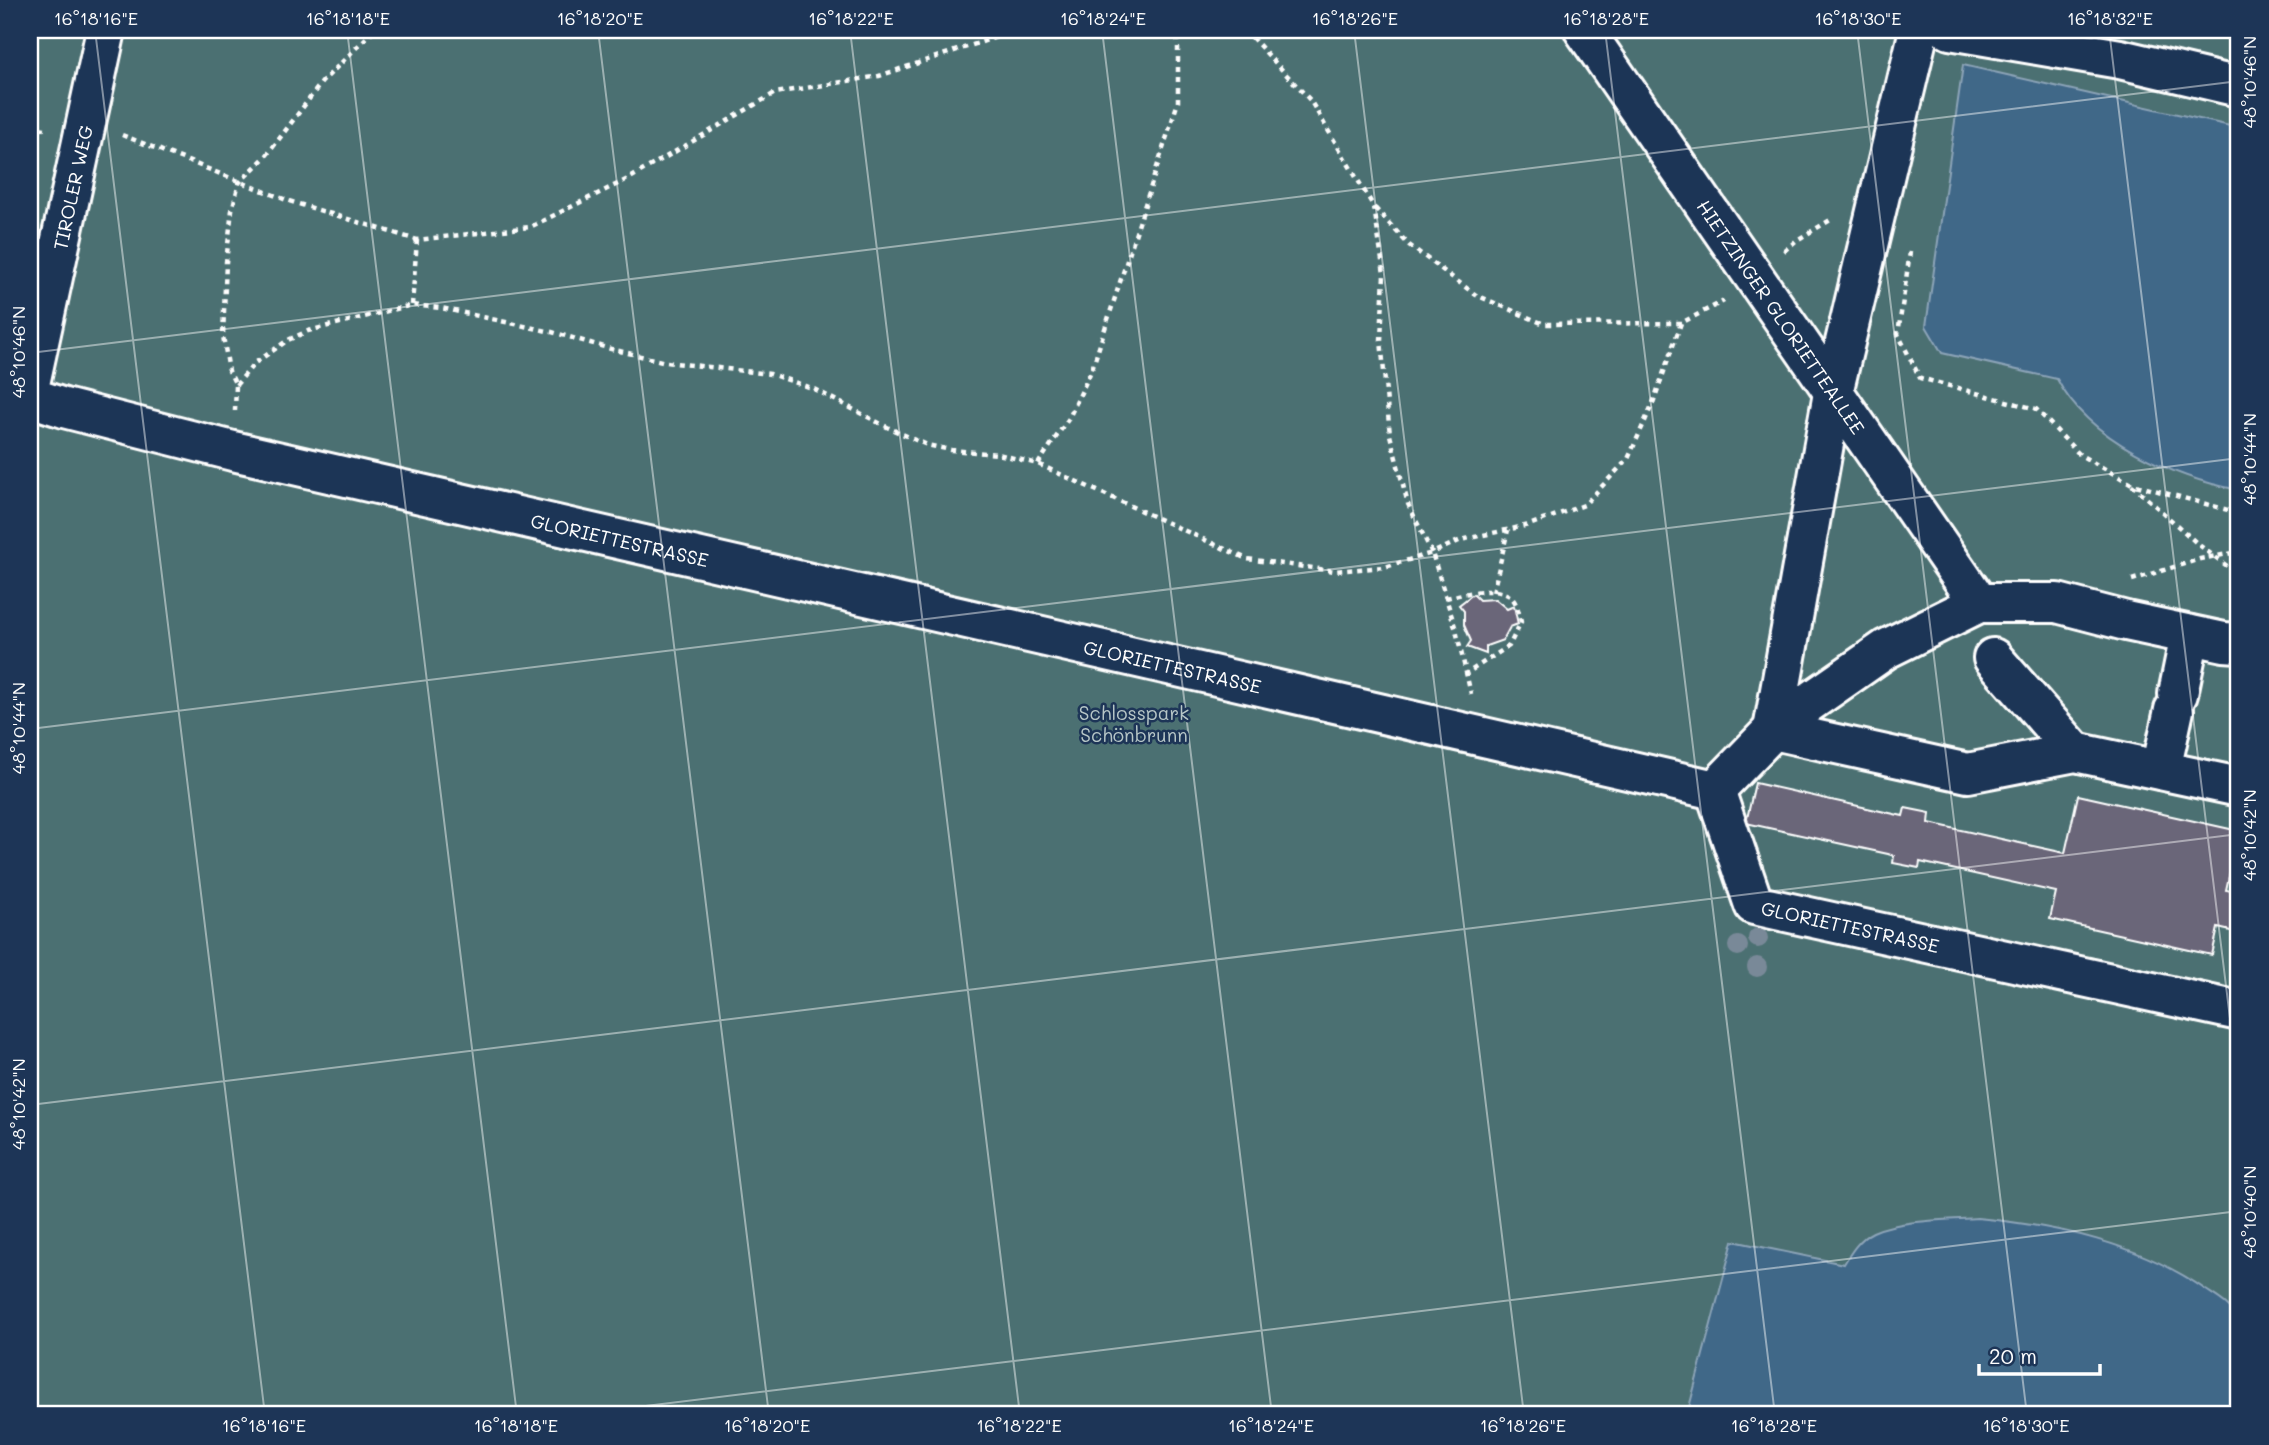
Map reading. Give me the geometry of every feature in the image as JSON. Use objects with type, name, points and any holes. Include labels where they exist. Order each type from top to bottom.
[{"type":"street","name":"TIROLER WEG","points":[[30,384],[106,30]]},
{"type":"street","name":"HIETZINGER GLORIETTEALLEE","points":[[1584,30],[1833,393],[1977,630],[2075,752]]},
{"type":"street","points":[[1773,730],[1833,393],[1919,30]]},
{"type":"street","points":[[1950,30],[2123,44],[2239,87]]},
{"type":"street","name":"GLORIETTESTRASSE","points":[[30,397],[233,451],[1715,790],[1754,905],[2239,1011]]},
{"type":"street","points":[[1715,790],[1773,730],[1886,649],[1977,630],[2057,603],[2126,621],[2239,643]]},
{"type":"street","points":[[2161,770],[2190,635]]},
{"type":"street","points":[[1773,730],[1968,773],[2075,752],[2239,788]]},
{"type":"path","points":[[233,451],[236,385],[229,371],[223,336],[226,262],[232,210],[239,183],[267,155],[322,82],[374,30]]},
{"type":"path","points":[[83,138],[117,134],[289,201],[417,240],[530,227],[630,178],[775,93],[879,76],[1018,30]]},
{"type":"path","points":[[1038,464],[1069,418],[1092,369],[1178,102],[1178,30]]},
{"type":"path","points":[[1245,30],[1310,100],[1374,207],[1409,245],[1476,295],[1544,324],[1681,323],[1727,300],[1797,240],[1849,208],[1883,182]]},
{"type":"path","points":[[1374,207],[1384,274],[1381,340],[1390,435],[1408,503],[1432,553],[1472,691],[1463,733]]},
{"type":"path","points":[[412,305],[417,240]]},
{"type":"path","points":[[1911,251],[1898,334],[1920,378],[2036,409],[2080,455],[2132,485],[2199,545],[2239,575]]},
{"type":"path","points":[[236,385],[255,363],[288,340],[308,331],[412,305],[441,308],[552,331],[666,362],[770,374],[812,388],[927,445],[998,454],[1038,464],[1247,559],[1334,571],[1385,567],[1432,553],[1461,540],[1530,525],[1584,505],[1628,459],[1653,403],[1681,323]]},
{"type":"path","points":[[2132,485],[2239,513]]},
{"type":"path","points":[[1493,592],[1508,530]]},
{"type":"path","points":[[2131,580],[2215,556],[2239,552]]},
{"type":"path","points":[[1446,598],[1464,593],[1502,593],[1510,597],[1517,607],[1521,622],[1509,646],[1467,673]]},
{"type":"green space","name":"Schlosspark Schönbrunn","points":[[30,30],[2239,30],[2239,1415],[30,1415]]},
{"type":"water","points":[[1963,65],[2239,128],[2239,490],[2161,466],[2111,438],[2071,401],[2057,379],[1942,353],[1926,326]]},
{"type":"water","points":[[1977,1218],[2038,1226],[2097,1239],[2153,1260],[2220,1299],[2235,1314],[2239,1325],[2239,1415],[1687,1415],[1733,1241],[1844,1264],[1864,1238],[1884,1228],[1924,1221]]},
{"type":"building","points":[[1473,594],[1479,600],[1495,599],[1507,609],[1514,606],[1518,624],[1510,627],[1503,640],[1486,646],[1486,654],[1467,647],[1471,641],[1464,625],[1464,611],[1459,605]]},
{"type":"building","points":[[1755,783],[1903,816],[1905,808],[1930,813],[1929,823],[2065,853],[2078,795],[2239,831],[2226,890],[2239,892],[2239,933],[2218,928],[2212,955],[2050,919],[2056,892],[1920,862],[1919,868],[1893,863],[1894,856],[1888,854],[1746,823]]}]
